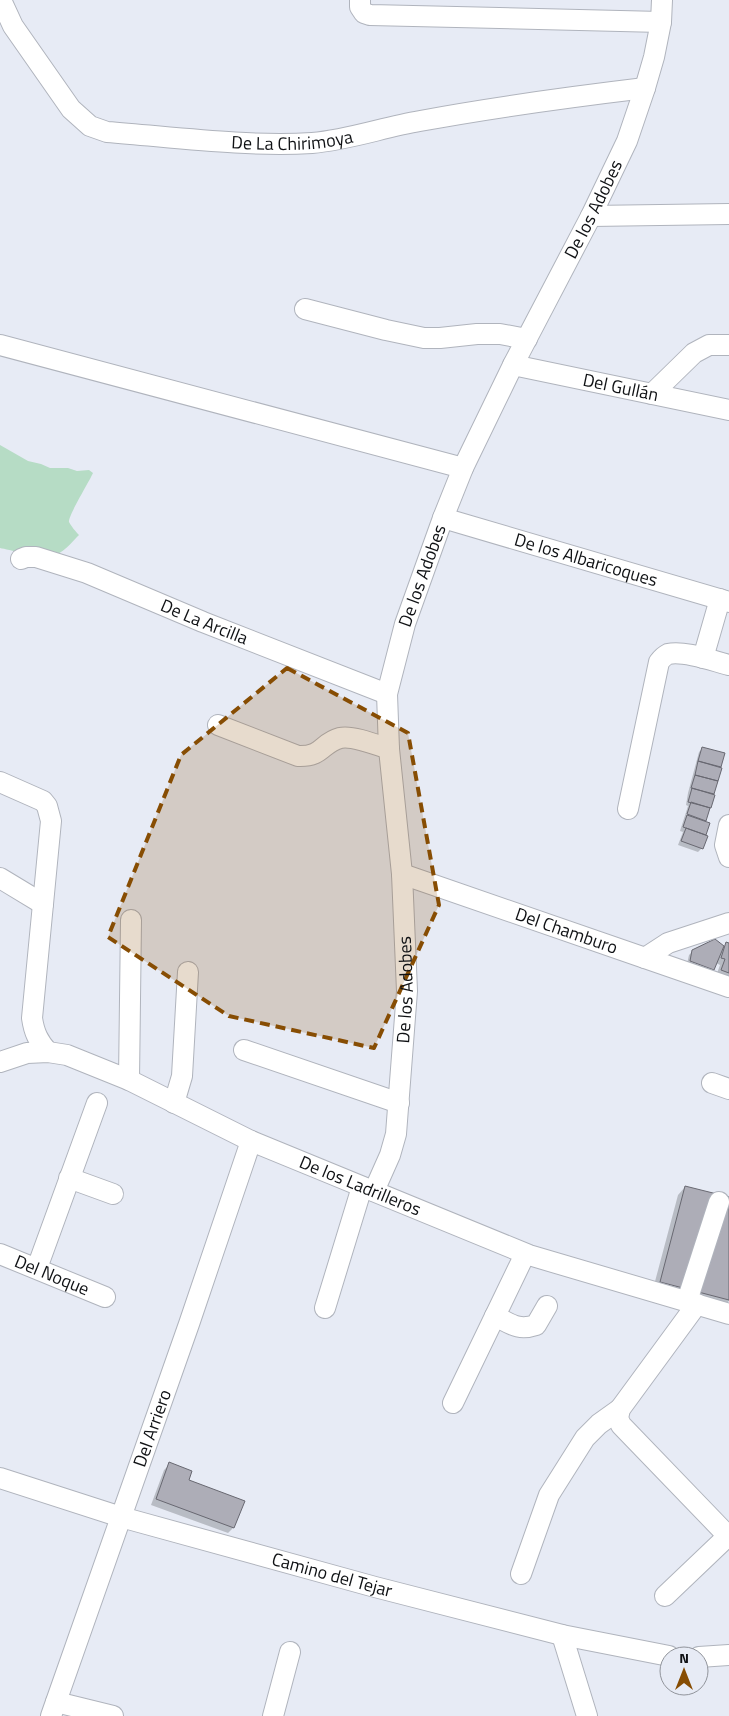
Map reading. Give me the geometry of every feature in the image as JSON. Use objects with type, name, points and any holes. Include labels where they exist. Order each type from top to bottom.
[{"type":"street","name":"De La Chirimoya","points":[[1,0],[13,26],[71,109],[90,126],[107,132],[249,143],[314,143],[498,106],[645,88]]},
{"type":"street","points":[[360,0],[360,7],[364,14],[370,15],[661,22]]},
{"type":"street","name":"De los Adobes","points":[[325,1308],[368,1189],[392,1148],[396,1134],[406,991],[402,874],[389,748],[387,694],[405,624],[442,518],[463,468],[627,141],[645,88],[661,22],[662,0]]},
{"type":"street","points":[[591,216],[729,214]]},
{"type":"street","points":[[306,309],[424,338],[500,334],[527,339]]},
{"type":"street","points":[[0,345],[463,468]]},
{"type":"street","points":[[652,394],[694,353],[709,345],[729,345]]},
{"type":"street","name":"Del Gullán","points":[[513,365],[729,410]]},
{"type":"street","name":"De los Albaricoques","points":[[442,518],[724,600]]},
{"type":"street","name":"De La Arcilla","points":[[21,558],[36,557],[87,573],[203,622],[387,694]]},
{"type":"street","points":[[703,658],[724,600]]},
{"type":"street","points":[[628,809],[659,662],[663,656],[670,654],[703,658],[729,665]]},
{"type":"street","points":[[218,725],[298,756],[308,757],[316,754],[341,737],[389,748]]},
{"type":"street","points":[[0,782],[43,801],[50,812],[51,820],[32,1018],[34,1031],[48,1052]]},
{"type":"street","points":[[729,825],[725,845],[729,857]]},
{"type":"street","name":"Del Chamburo","points":[[402,874],[729,987]]},
{"type":"street","points":[[0,878],[43,904]]},
{"type":"street","points":[[128,1080],[132,920]]},
{"type":"street","points":[[645,958],[668,943],[729,923]]},
{"type":"street","points":[[174,1103],[182,1076],[188,972]]},
{"type":"street","points":[[244,1050],[399,1103]]},
{"type":"street","name":"De los Ladrilleros","points":[[0,1062],[27,1053],[48,1052],[67,1055],[128,1080],[251,1141],[525,1254],[729,1314]]},
{"type":"street","points":[[37,1268],[97,1103]]},
{"type":"street","name":"Del Arriero","points":[[54,1709],[251,1141]]},
{"type":"street","points":[[70,1178],[113,1194]]},
{"type":"street","points":[[521,1574],[549,1495],[585,1438],[598,1424],[620,1409],[692,1303],[719,1202]]},
{"type":"street","name":"Del Noque","points":[[0,1254],[105,1297]]},
{"type":"street","points":[[453,1402],[525,1254]]},
{"type":"street","points":[[495,1316],[518,1328],[525,1329],[536,1325],[547,1306]]},
{"type":"street","points":[[620,1409],[618,1418],[621,1425],[728,1536],[665,1596]]},
{"type":"street","name":"Camino del Tejar","points":[[0,1478],[120,1517],[375,1587],[562,1635],[659,1654]]},
{"type":"street","points":[[562,1635],[588,1716]]},
{"type":"street","points":[[273,1716],[290,1652]]},
{"type":"street","points":[[709,1656],[729,1654]]},
{"type":"street","points":[[54,1709],[113,1716]]},
{"type":"highlighted area","points":[[287,668],[408,733],[439,905],[374,1048],[229,1016],[108,937],[181,755]]},
{"type":"green space","points":[[0,445],[28,461],[50,468],[68,468],[77,471],[89,470],[93,473],[75,506],[69,522],[79,535],[59,553],[51,556],[41,556],[0,548]]},
{"type":"building","points":[[702,747],[725,753],[721,767],[698,761]]},
{"type":"building","points":[[698,761],[722,768],[718,781],[695,775]]},
{"type":"building","points":[[695,775],[718,781],[714,794],[691,788]]},
{"type":"building","points":[[692,788],[715,795],[711,808],[688,802]]},
{"type":"building","points":[[691,802],[710,808],[706,821],[687,814]]},
{"type":"building","points":[[687,815],[710,823],[706,835],[683,827]]},
{"type":"building","points":[[686,828],[708,836],[703,849],[681,841]]},
{"type":"building","points":[[715,939],[724,946],[714,970],[690,961],[692,950]]},
{"type":"building","points":[[726,942],[729,943],[729,973],[721,970],[725,959],[721,958]]},
{"type":"building","points":[[685,1186],[729,1197],[729,1300],[660,1282]]},
{"type":"building","points":[[169,1462],[192,1471],[189,1480],[245,1501],[234,1528],[156,1499]]}]
